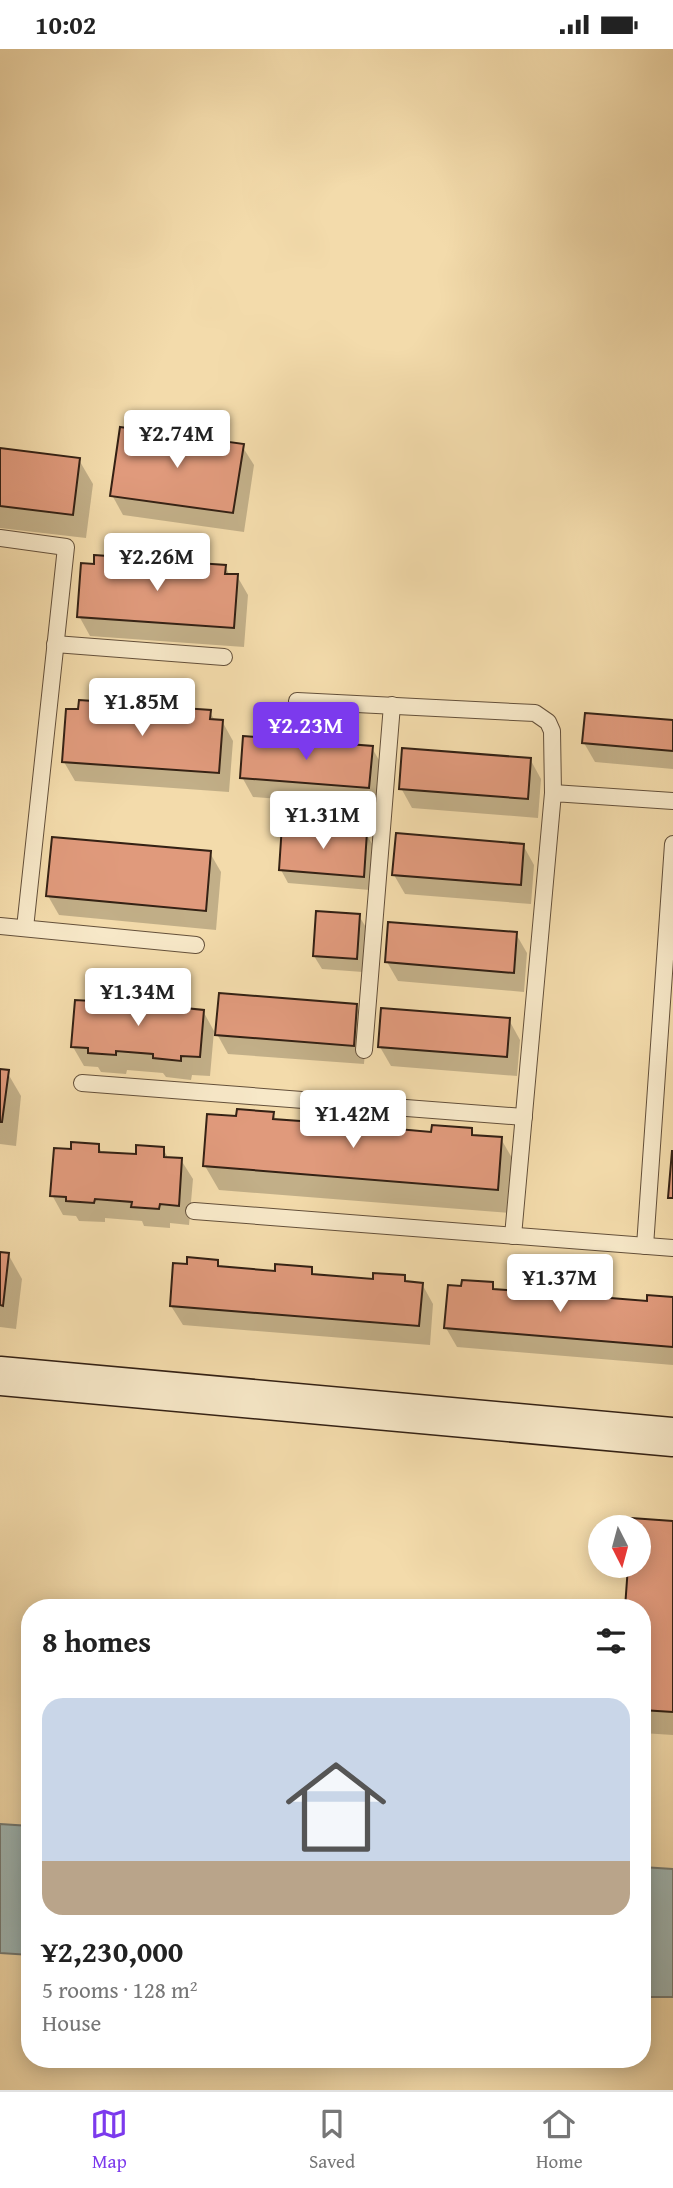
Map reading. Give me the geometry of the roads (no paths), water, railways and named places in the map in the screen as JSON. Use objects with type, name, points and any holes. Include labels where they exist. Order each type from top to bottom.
[{"type":"street","points":[[0,1376],[673,1437]]},
{"type":"lane","points":[[0,538],[66,547],[25,928]]},
{"type":"lane","points":[[55,644],[224,657]]},
{"type":"lane","points":[[296,701],[535,713],[548,722],[552,731],[553,793],[513,1236]]},
{"type":"lane","points":[[365,1050],[391,705]]},
{"type":"lane","points":[[553,793],[673,801]]},
{"type":"lane","points":[[645,1246],[673,844]]},
{"type":"lane","points":[[0,926],[196,945]]},
{"type":"lane","points":[[82,1083],[524,1117]]},
{"type":"lane","points":[[194,1211],[673,1248]]},
{"type":"water","points":[[0,1824],[21,1825],[21,1954],[0,1953]]},
{"type":"water","points":[[651,1868],[673,1869],[673,1997],[651,1997]]}]
